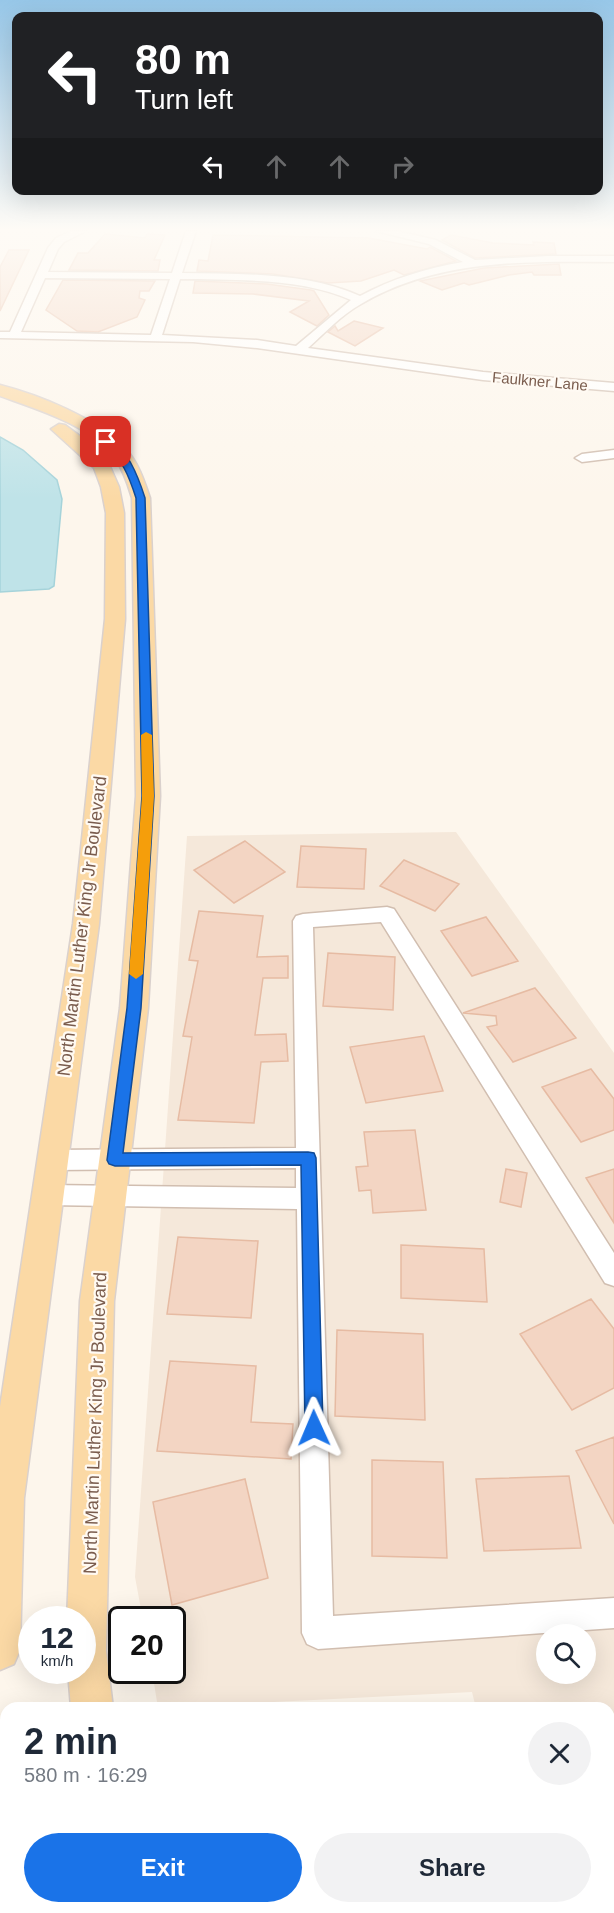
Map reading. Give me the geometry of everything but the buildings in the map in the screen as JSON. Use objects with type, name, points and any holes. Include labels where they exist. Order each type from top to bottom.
[{"type":"main road","name":"North Martin Luther King Jr Boulevard","points":[[0,390],[62,414],[102,438],[119,452],[133,476],[141,498],[148,796],[134,1008],[97,1301],[86,1651],[91,1702]]},
{"type":"main road","name":"North Martin Luther King Jr Boulevard","points":[[0,404],[57,428],[82,446],[102,466],[116,513],[116,619],[86,924],[5,1498],[0,1650]]},
{"type":"street","points":[[14,335],[21,320]]},
{"type":"street","points":[[155,339],[161,320]]},
{"type":"street","points":[[300,349],[333,320]]},
{"type":"street","name":"Faulkner Lane","points":[[0,335],[222,341],[300,349],[483,376],[614,387]]},
{"type":"street","points":[[582,458],[614,454]]},
{"type":"street","points":[[614,1275],[387,914],[303,921],[318,1633],[614,1613]]},
{"type":"street","points":[[52,1160],[308,1158]]},
{"type":"street","points":[[47,1195],[309,1199]]},
{"type":"shaded area","points":[[456,832],[614,1053],[614,1702],[474,1702],[472,1692],[276,1702],[157,1702],[154,1684],[186,1684],[186,1606],[140,1606],[135,1577],[187,836]]},
{"type":"water","points":[[0,437],[23,450],[57,480],[62,499],[54,586],[49,589],[0,592]]},
{"type":"slow traffic","points":[[136,974],[148,796],[146,735]]},
{"type":"route","points":[[106,442],[119,452],[133,476],[141,498],[148,796],[134,1008],[115,1160],[308,1158],[314,1428]]}]
